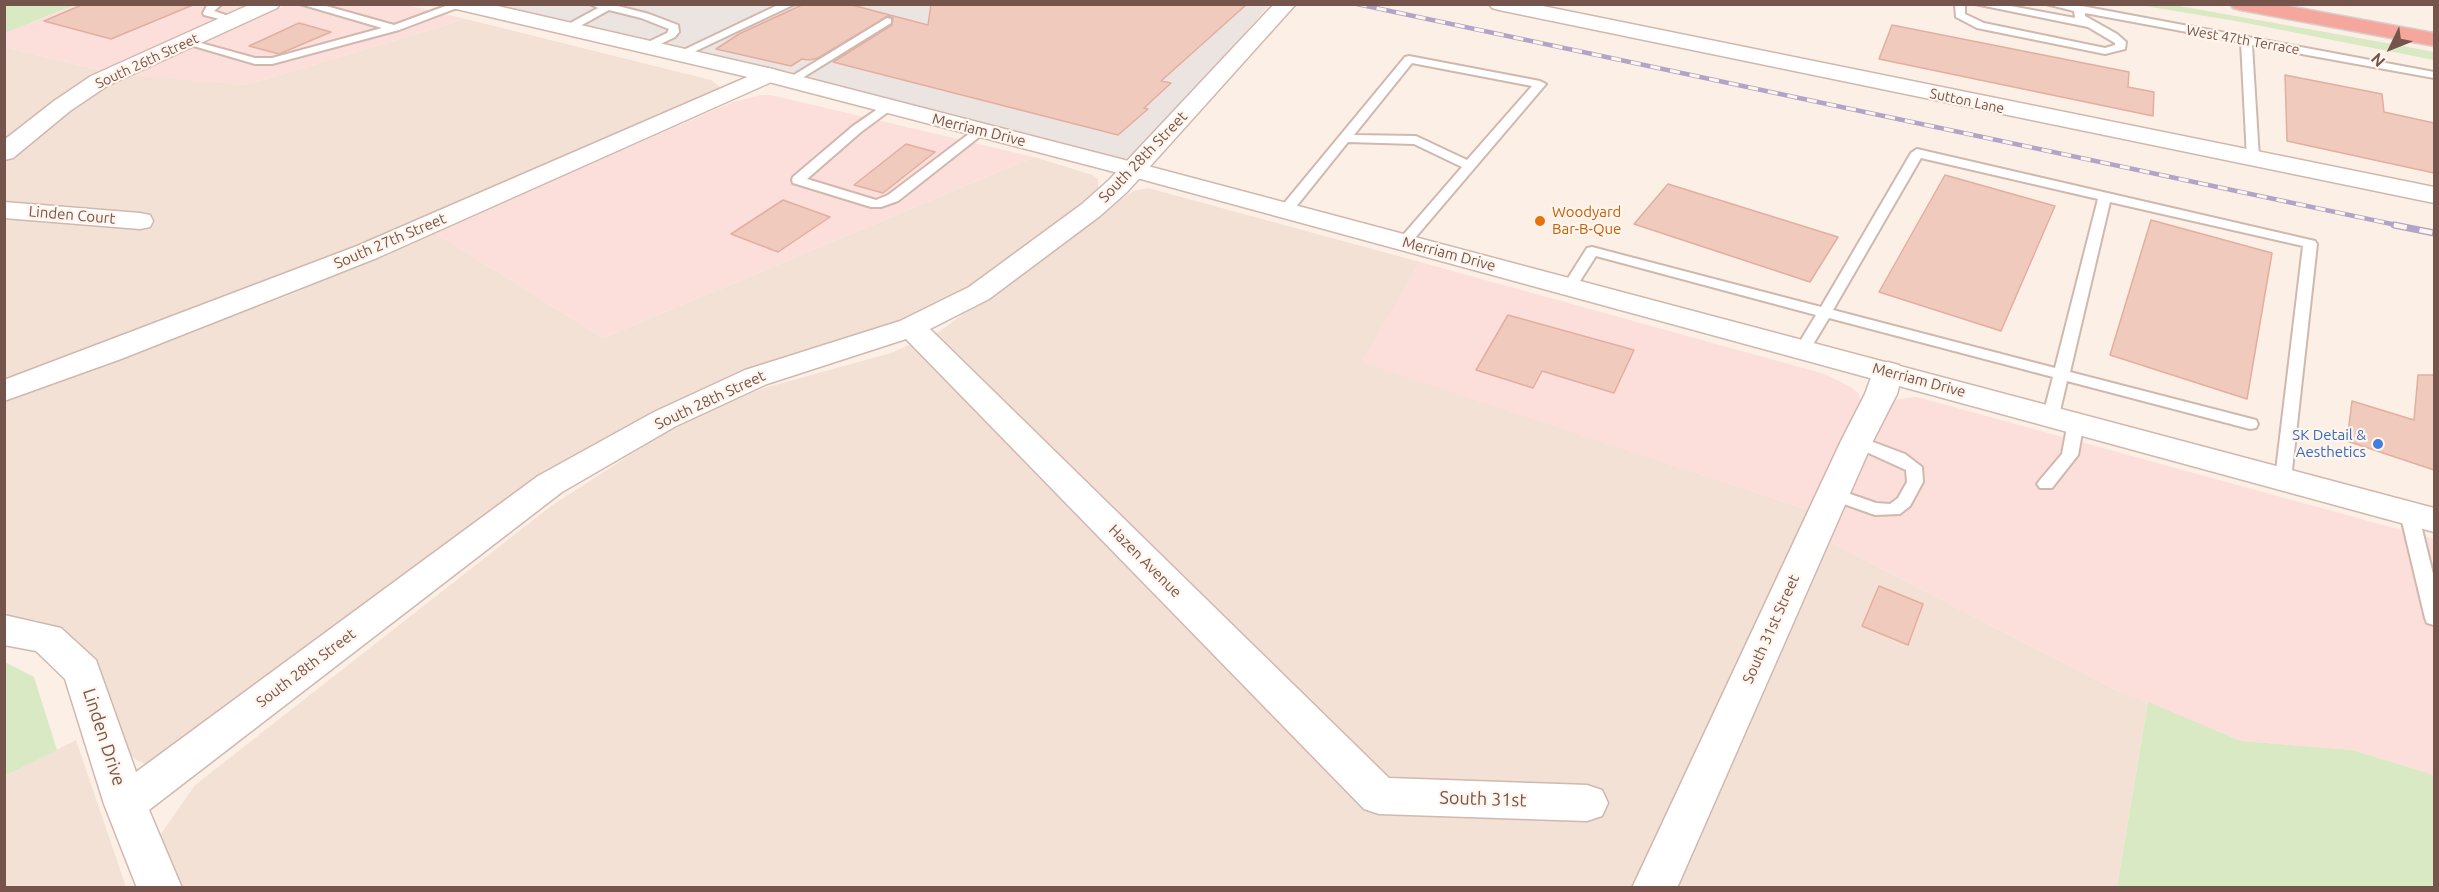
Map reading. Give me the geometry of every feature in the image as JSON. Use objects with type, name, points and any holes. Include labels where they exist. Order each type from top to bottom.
[{"type":"highway","points":[[2240,4],[2434,40]]},
{"type":"highway","points":[[2306,4],[2434,27]]},
{"type":"street","name":"South 26th Street","points":[[4,153],[62,106],[99,81],[270,4]]},
{"type":"street","name":"South 28th Street","points":[[125,804],[550,484],[665,419],[756,377],[910,327],[979,293],[1091,210],[1135,170],[1286,4]]},
{"type":"street","name":"Sutton Lane","points":[[1499,4],[2434,195]]},
{"type":"street","name":"Merriam Drive","points":[[460,5],[779,78],[982,130],[1804,348],[2422,516]]},
{"type":"street","name":"South 27th Street","points":[[4,391],[368,252],[779,78]]},
{"type":"street","name":"Linden Court","points":[[4,210],[140,221]]},
{"type":"street","name":"Hazen Avenue","points":[[910,327],[1379,796]]},
{"type":"street","name":"South 31st Street","points":[[1654,888],[1857,441],[1881,394],[1888,372]]},
{"type":"street","name":"Linden Drive","points":[[4,630],[47,638],[82,671],[125,804],[160,888]]},
{"type":"street","name":"South 31st","points":[[1379,796],[1587,803]]},
{"type":"lane","points":[[217,4],[210,8],[208,13],[235,20]]},
{"type":"lane","points":[[305,4],[395,28]]},
{"type":"lane","points":[[679,55],[790,4]]},
{"type":"lane","points":[[1960,4],[1960,15],[1981,26],[2105,51],[2121,47],[2120,42],[2113,36],[2080,18],[2079,10]]},
{"type":"lane","points":[[1980,4],[2091,24]]},
{"type":"lane","name":"West 47th Terrace","points":[[2051,4],[2434,75]]},
{"type":"lane","points":[[186,42],[255,61],[272,61],[395,28],[460,5]]},
{"type":"lane","points":[[567,29],[601,6],[645,16],[674,27],[671,35],[646,47]]},
{"type":"lane","points":[[779,78],[887,21]]},
{"type":"lane","points":[[2246,40],[2253,158]]},
{"type":"lane","points":[[1286,210],[1409,59],[1540,84],[1404,242]]},
{"type":"lane","points":[[888,106],[798,180],[876,204],[892,198],[982,130]]},
{"type":"lane","points":[[1345,138],[1416,140],[1469,166]]},
{"type":"lane","points":[[1804,348],[1917,153],[2310,244],[2283,478]]},
{"type":"lane","points":[[2046,484],[2070,455],[2063,419],[2061,375],[2105,197]]},
{"type":"lane","points":[[1570,286],[1592,251],[2250,424]]},
{"type":"lane","points":[[1833,494],[1875,509],[1894,510],[1905,502],[1915,482],[1914,467],[1899,458],[1857,441]]},
{"type":"lane","points":[[2422,516],[2434,618]]},
{"type":"shaded area","points":[[72,5],[261,5],[107,72],[5,47],[4,33],[74,6]]},
{"type":"shaded area","points":[[286,5],[406,5],[466,19],[246,85],[126,75]]},
{"type":"shaded area","points":[[478,5],[1269,5],[1142,152],[1126,158],[1114,158]]},
{"type":"shaded area","points":[[466,19],[711,80],[720,87],[720,91],[380,241],[5,386],[5,47],[107,72],[246,85]]},
{"type":"shaded area","points":[[761,95],[771,95],[1034,157],[603,338],[434,232],[733,102]]},
{"type":"shaded area","points":[[1034,157],[1093,175],[1098,179],[1099,191],[975,289],[934,310],[709,391],[162,760],[147,764],[127,753],[94,658],[60,630],[35,620],[5,620],[5,399],[284,297],[434,232],[603,338]]},
{"type":"shaded area","points":[[1148,188],[1420,262],[1362,362],[1814,512],[1641,887],[174,888],[158,838],[195,785],[551,506],[661,435],[698,416],[764,388],[891,353],[940,331],[1122,198],[1133,191]]},
{"type":"shaded area","points":[[1420,262],[1825,374],[1851,387],[1859,394],[1860,401],[1814,512],[1361,362]]},
{"type":"shaded area","points":[[1917,397],[2434,539],[2434,775],[2353,750],[2241,741],[2118,691],[1828,541],[1888,407],[1893,400]]},
{"type":"shaded area","points":[[1828,541],[2118,691],[2148,702],[2117,887],[1676,888]]},
{"type":"shaded area","points":[[76,740],[126,887],[5,888],[5,776]]},
{"type":"green space","points":[[5,4],[72,4],[75,5],[5,33]]},
{"type":"green space","points":[[2139,5],[2174,5],[2403,46],[2434,52],[2434,60],[2241,22]]},
{"type":"green space","points":[[5,662],[34,677],[57,750],[5,776]]},
{"type":"green space","points":[[2148,702],[2241,741],[2353,750],[2434,775],[2434,887],[2117,887]]},
{"type":"building","points":[[84,4],[193,5],[111,39],[44,21]]},
{"type":"building","points":[[804,4],[848,4],[928,25],[931,4],[1247,4],[1161,81],[1171,83],[1144,108],[1148,109],[1118,135],[833,62],[892,25],[893,18],[888,16],[818,58],[802,59],[791,66],[716,49],[739,34]]},
{"type":"building","points":[[299,23],[331,32],[279,54],[249,46]]},
{"type":"building","points":[[1892,25],[2129,72],[2128,87],[2154,92],[2153,116],[1879,59]]},
{"type":"building","points":[[2285,75],[2382,94],[2384,112],[2434,123],[2434,173],[2287,141]]},
{"type":"building","points":[[906,144],[935,152],[883,193],[854,185]]},
{"type":"building","points":[[1945,175],[2055,206],[2001,331],[1879,292]]},
{"type":"building","points":[[1668,184],[1838,237],[1810,282],[1634,224]]},
{"type":"building","points":[[783,200],[830,217],[778,252],[731,234]]},
{"type":"building","points":[[2151,220],[2272,253],[2247,399],[2110,355]]},
{"type":"building","points":[[1508,315],[1634,350],[1614,393],[1542,371],[1533,388],[1476,370]]},
{"type":"building","points":[[2418,375],[2434,375],[2434,470],[2347,441],[2352,401],[2414,420]]},
{"type":"building","points":[[1879,586],[1923,604],[1908,645],[1862,626]]},
{"type":"railway","points":[[1357,4],[2401,226]]},
{"type":"railway","points":[[2394,225],[2434,233]]},
{"type":"place","name":"Woodyard Bar-B-Que","points":[[1540,221]]},
{"type":"place","name":"SK Detail & Aesthetics","points":[[2378,444]]}]
